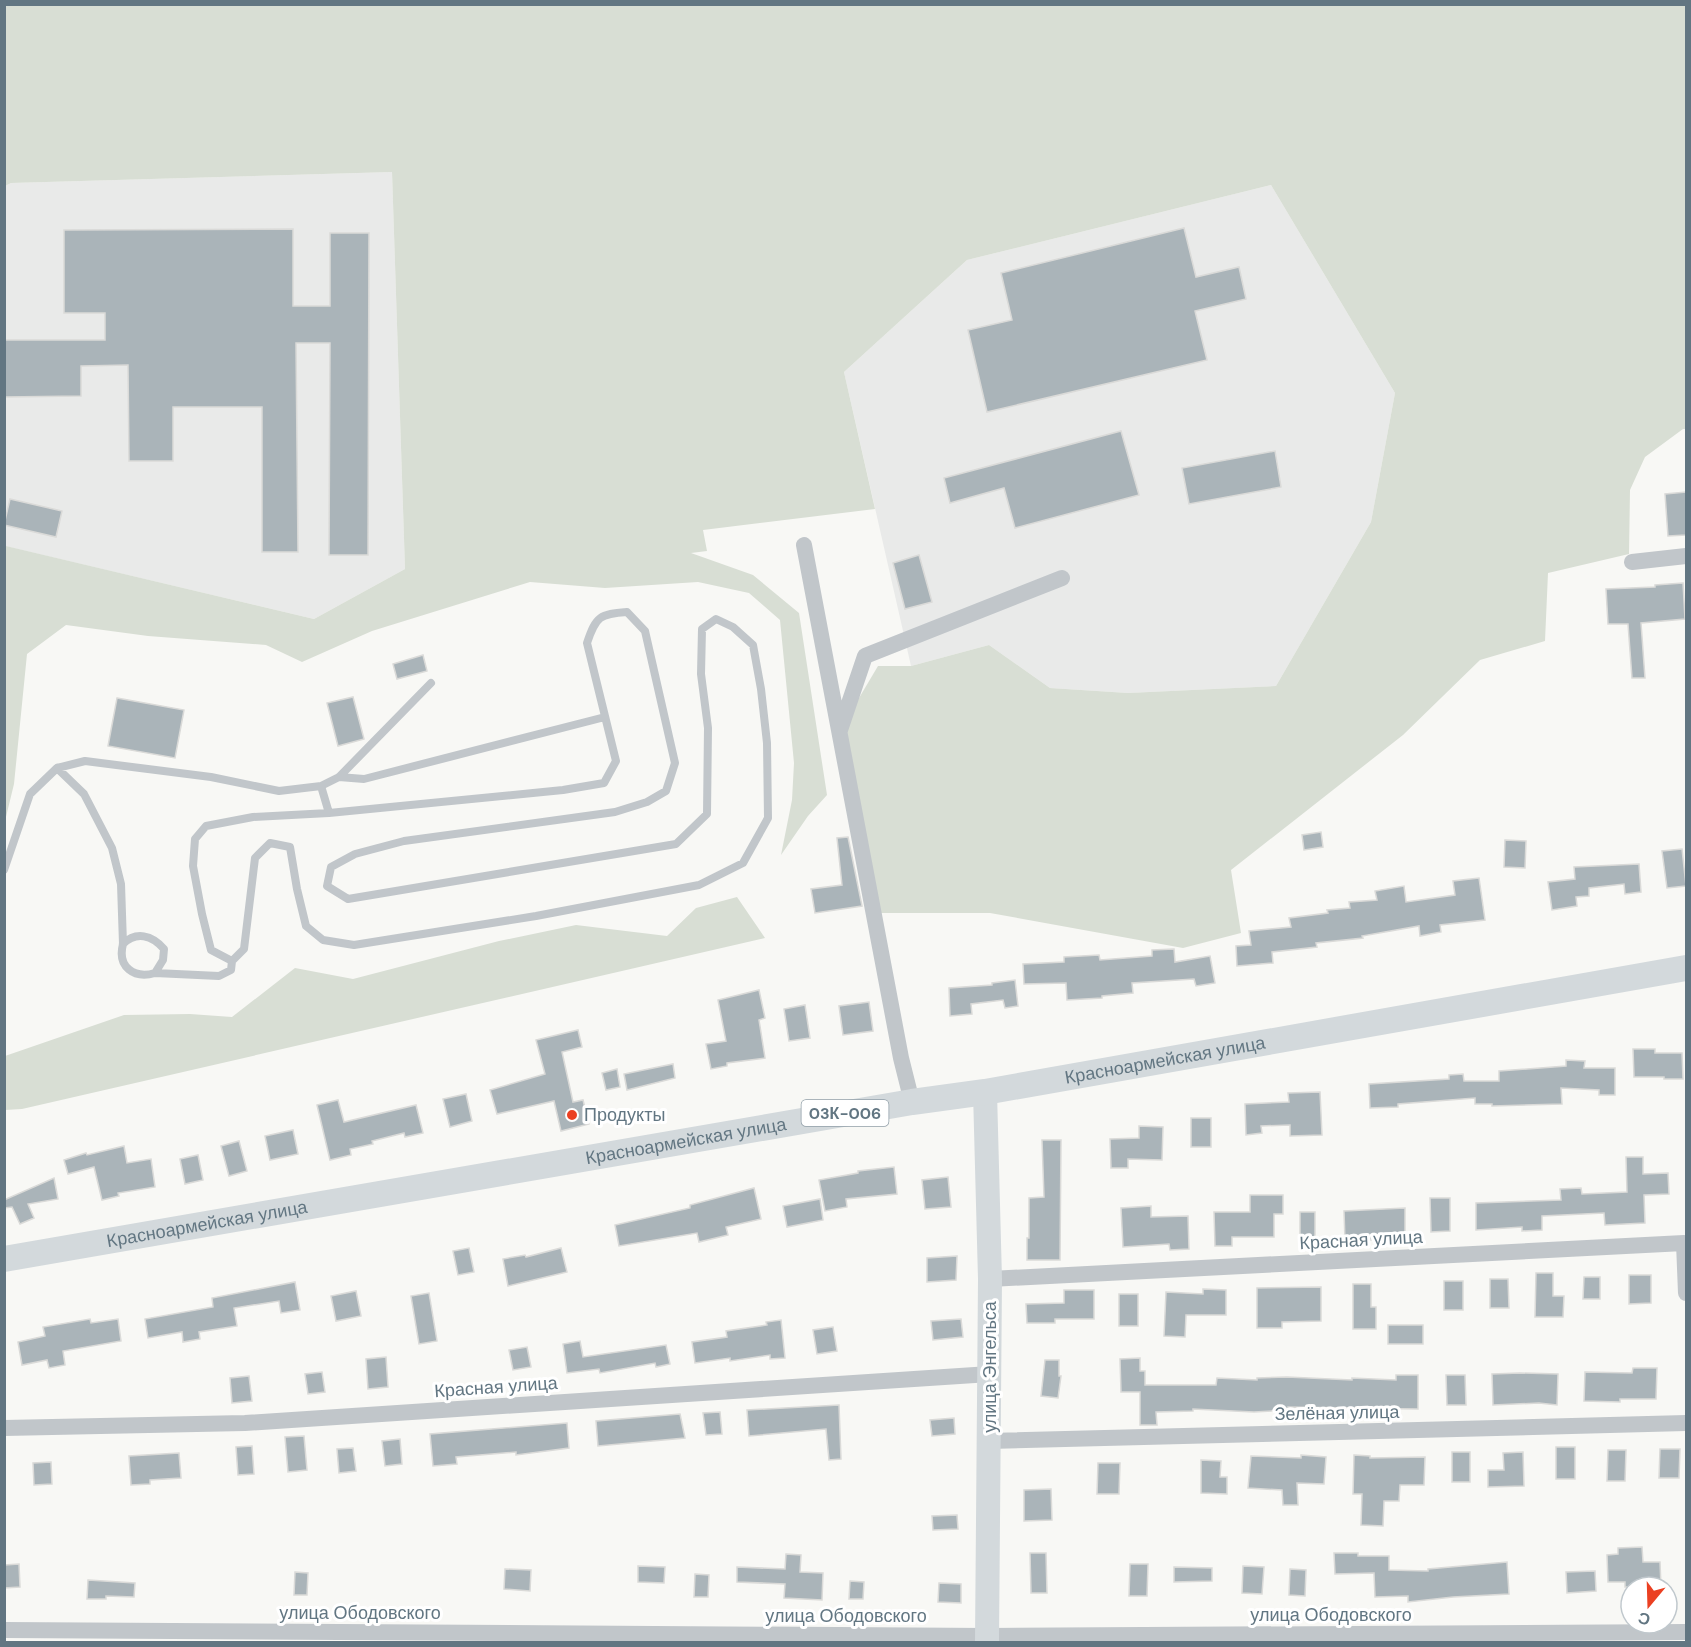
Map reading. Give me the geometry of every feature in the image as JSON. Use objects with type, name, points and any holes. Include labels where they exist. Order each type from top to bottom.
[{"type":"main road","name":"Красноармейская улица","points":[[4,1259],[912,1102],[985,1092],[1686,968]]},
{"type":"street","points":[[804,545],[901,1058],[912,1102]]},
{"type":"street","points":[[1632,561],[1686,556]]},
{"type":"street","points":[[840,730],[865,657],[1062,578]]},
{"type":"street","name":"улица Энгельса","points":[[985,1092],[990,1279],[988,1639]]},
{"type":"street","name":"Красная улица","points":[[990,1279],[1684,1243],[1686,1293]]},
{"type":"street","name":"Красная улица","points":[[4,1428],[245,1423],[990,1374]]},
{"type":"street","name":"Зелёная улица","points":[[989,1442],[1686,1423]]},
{"type":"street","name":"улица Ободовского","points":[[4,1630],[988,1639],[1686,1632]]},
{"type":"lane","points":[[57,768],[84,794],[112,848],[121,884],[123,944],[120,953],[124,966],[131,972],[145,975],[155,973],[219,976],[231,970],[232,961],[244,949],[255,858],[270,843],[290,847],[306,926],[323,940],[354,945],[536,916],[699,885],[743,862],[768,818],[767,743],[753,645],[733,627],[716,619],[702,629],[701,674],[708,728],[707,814],[676,844],[348,899],[327,886],[331,867],[355,854],[404,841],[615,812],[647,802],[666,791],[675,763],[645,631],[627,612],[606,613],[593,624],[587,643],[616,761],[604,783],[563,790],[329,813],[253,817],[206,826],[195,840],[193,866],[202,914],[211,950],[232,961]]},
{"type":"lane","points":[[4,870],[30,794],[57,768],[85,761],[211,777],[279,791],[321,786],[339,777],[431,683]]},
{"type":"lane","points":[[339,777],[364,778],[605,717]]},
{"type":"lane","points":[[321,786],[329,813]]},
{"type":"lane","points":[[123,944],[129,938],[145,935],[158,942],[164,949],[163,960],[155,973]]},
{"type":"shaded area","points":[[5,5],[1686,5],[1686,429],[1645,457],[1630,490],[1629,554],[1548,573],[1545,641],[1480,660],[1403,735],[1231,870],[1241,933],[1183,948],[990,913],[874,913],[840,730],[878,666],[911,666],[989,645],[1050,688],[1128,693],[1276,686],[1371,522],[1395,393],[1271,185],[967,260],[844,372],[875,509],[703,530],[707,551],[691,553],[753,575],[799,613],[827,795],[808,816],[781,855],[792,800],[794,763],[780,620],[749,593],[698,582],[605,588],[530,582],[372,631],[302,662],[266,645],[148,636],[66,625],[27,654],[14,784],[5,821],[4,555],[6,546],[314,619],[405,569],[392,172],[11,183],[5,186]]},
{"type":"shaded area","points":[[392,172],[405,569],[314,619],[5,546],[5,186],[11,183]]},
{"type":"shaded area","points":[[1271,185],[1395,393],[1371,522],[1276,686],[1128,693],[1050,688],[989,645],[911,666],[844,372],[967,260]]},
{"type":"shaded area","points":[[737,897],[765,938],[22,1109],[5,1110],[5,1056],[124,1015],[190,1014],[232,1017],[295,968],[353,979],[499,941],[576,925],[667,936],[696,908]]},
{"type":"building","points":[[1184,228],[1196,277],[1239,267],[1246,299],[1195,311],[1207,360],[987,412],[968,330],[1012,320],[1001,273]]},
{"type":"building","points":[[293,229],[293,306],[330,306],[330,233],[369,233],[368,555],[329,555],[330,343],[296,343],[298,552],[262,552],[262,407],[173,407],[173,461],[129,461],[128,365],[81,366],[81,396],[4,397],[4,340],[105,340],[105,313],[64,313],[64,230]]},
{"type":"building","points":[[1121,431],[1139,495],[1015,528],[1004,488],[950,503],[944,478]]},
{"type":"building","points":[[1275,451],[1281,487],[1189,504],[1182,468]]},
{"type":"building","points":[[1686,492],[1686,535],[1668,536],[1665,494]]},
{"type":"building","points":[[10,499],[62,511],[56,537],[4,525]]},
{"type":"building","points":[[919,555],[932,602],[905,609],[893,563]]},
{"type":"building","points":[[1683,583],[1685,619],[1641,623],[1645,678],[1632,678],[1628,624],[1608,624],[1606,589],[1655,587],[1655,585]]},
{"type":"building","points":[[423,655],[427,671],[397,679],[393,664]]},
{"type":"building","points":[[353,697],[364,739],[338,746],[327,703]]},
{"type":"building","points":[[117,698],[184,710],[175,758],[108,746]]},
{"type":"building","points":[[1321,832],[1323,847],[1304,850],[1302,835]]},
{"type":"building","points":[[848,837],[862,906],[815,913],[811,889],[842,885],[837,838]]},
{"type":"building","points":[[1505,840],[1526,841],[1525,868],[1504,867]]},
{"type":"building","points":[[1682,849],[1686,886],[1667,888],[1662,851]]},
{"type":"building","points":[[1639,864],[1641,892],[1625,894],[1624,884],[1589,888],[1589,896],[1576,897],[1577,906],[1552,910],[1548,882],[1575,879],[1574,867]]},
{"type":"building","points":[[1479,878],[1485,920],[1440,925],[1441,932],[1420,936],[1419,926],[1362,936],[1363,938],[1316,943],[1317,947],[1272,952],[1273,963],[1237,966],[1236,946],[1251,945],[1249,931],[1291,927],[1289,918],[1350,908],[1349,902],[1377,900],[1375,891],[1404,886],[1406,902],[1455,895],[1453,881]]},
{"type":"building","points":[[1174,949],[1175,962],[1210,956],[1215,983],[1196,986],[1194,979],[1132,983],[1133,993],[1067,1000],[1066,983],[1024,984],[1023,964],[1064,962],[1064,957],[1099,955],[1100,960],[1152,956],[1152,950]]},
{"type":"building","points":[[1015,980],[1018,1006],[1005,1008],[1003,1000],[971,1004],[972,1014],[950,1016],[949,988],[992,985],[992,983]]},
{"type":"building","points":[[759,990],[765,1018],[759,1020],[765,1058],[727,1063],[727,1066],[711,1069],[706,1044],[726,1041],[718,1000]]},
{"type":"building","points":[[869,1002],[873,1031],[843,1035],[839,1006]]},
{"type":"building","points":[[805,1005],[810,1038],[789,1041],[784,1009]]},
{"type":"building","points":[[578,1030],[582,1047],[562,1052],[573,1102],[583,1100],[589,1124],[561,1131],[554,1101],[497,1114],[490,1090],[545,1074],[536,1040]]},
{"type":"building","points":[[1633,1049],[1655,1049],[1655,1053],[1682,1053],[1683,1079],[1634,1077]]},
{"type":"building","points":[[1566,1060],[1585,1061],[1584,1068],[1615,1068],[1615,1095],[1599,1095],[1599,1090],[1561,1088],[1562,1104],[1492,1106],[1492,1104],[1475,1104],[1475,1098],[1370,1108],[1369,1084],[1449,1079],[1449,1075],[1463,1074],[1464,1081],[1499,1081],[1499,1071],[1566,1066]]},
{"type":"building","points":[[673,1064],[675,1078],[627,1090],[624,1074]]},
{"type":"building","points":[[617,1069],[620,1087],[606,1090],[602,1073]]},
{"type":"building","points":[[1320,1092],[1322,1135],[1290,1136],[1290,1125],[1261,1126],[1262,1133],[1246,1135],[1245,1104],[1289,1102],[1288,1093]]},
{"type":"building","points":[[466,1094],[472,1121],[450,1127],[443,1099]]},
{"type":"building","points":[[338,1100],[344,1122],[416,1105],[423,1133],[405,1137],[404,1133],[372,1141],[373,1144],[350,1149],[351,1155],[330,1160],[317,1105]]},
{"type":"building","points":[[1191,1118],[1211,1118],[1211,1147],[1191,1147]]},
{"type":"building","points":[[1139,1126],[1163,1127],[1162,1160],[1128,1159],[1128,1168],[1111,1168],[1110,1139],[1139,1138]]},
{"type":"building","points":[[293,1130],[298,1154],[270,1160],[265,1136]]},
{"type":"building","points":[[1042,1140],[1061,1140],[1060,1260],[1027,1260],[1029,1198],[1044,1197]]},
{"type":"building","points":[[239,1141],[247,1171],[229,1176],[221,1146]]},
{"type":"building","points":[[124,1146],[127,1163],[151,1159],[155,1187],[118,1193],[119,1196],[102,1200],[94,1167],[68,1174],[64,1160],[86,1153],[87,1155]]},
{"type":"building","points":[[198,1155],[203,1180],[185,1184],[180,1159]]},
{"type":"building","points":[[1626,1157],[1643,1157],[1643,1174],[1668,1173],[1669,1194],[1644,1195],[1645,1223],[1605,1225],[1604,1213],[1542,1216],[1542,1230],[1522,1231],[1522,1227],[1476,1230],[1476,1203],[1561,1200],[1560,1189],[1581,1188],[1582,1194],[1627,1192]]},
{"type":"building","points":[[894,1167],[897,1194],[846,1199],[847,1207],[825,1211],[819,1180],[858,1173],[858,1171]]},
{"type":"building","points":[[948,1177],[951,1207],[925,1209],[922,1180]]},
{"type":"building","points":[[54,1178],[58,1199],[28,1204],[34,1218],[20,1224],[12,1207],[4,1208],[4,1200]]},
{"type":"building","points":[[754,1188],[761,1219],[726,1227],[728,1235],[699,1242],[697,1233],[619,1246],[615,1225],[690,1208],[690,1205]]},
{"type":"building","points":[[1250,1195],[1283,1195],[1283,1214],[1274,1214],[1274,1237],[1232,1237],[1232,1246],[1215,1246],[1214,1212],[1250,1212]]},
{"type":"building","points":[[1430,1198],[1450,1198],[1450,1231],[1431,1232]]},
{"type":"building","points":[[820,1199],[823,1220],[787,1227],[783,1206]]},
{"type":"building","points":[[1151,1206],[1151,1217],[1188,1216],[1189,1249],[1170,1250],[1169,1244],[1123,1247],[1121,1208]]},
{"type":"building","points":[[1405,1208],[1405,1234],[1371,1235],[1371,1240],[1345,1241],[1344,1211]]},
{"type":"building","points":[[1300,1212],[1315,1212],[1315,1238],[1300,1239]]},
{"type":"building","points":[[469,1248],[474,1272],[458,1275],[453,1251]]},
{"type":"building","points":[[561,1248],[567,1272],[508,1286],[503,1259],[525,1255],[526,1257]]},
{"type":"building","points":[[957,1256],[956,1280],[927,1282],[927,1258]]},
{"type":"building","points":[[1536,1273],[1553,1273],[1553,1296],[1564,1296],[1563,1317],[1535,1317]]},
{"type":"building","points":[[1629,1275],[1651,1275],[1651,1303],[1629,1304]]},
{"type":"building","points":[[1584,1277],[1600,1277],[1600,1299],[1583,1299]]},
{"type":"building","points":[[1490,1279],[1508,1279],[1509,1308],[1490,1308]]},
{"type":"building","points":[[1444,1281],[1463,1281],[1463,1310],[1444,1310]]},
{"type":"building","points":[[295,1282],[300,1310],[281,1313],[279,1301],[234,1308],[237,1326],[199,1332],[200,1339],[183,1342],[182,1332],[148,1338],[145,1319],[213,1307],[212,1298]]},
{"type":"building","points":[[1353,1284],[1371,1284],[1371,1307],[1376,1307],[1376,1329],[1353,1329]]},
{"type":"building","points":[[1321,1287],[1321,1321],[1282,1322],[1282,1328],[1257,1328],[1257,1288]]},
{"type":"building","points":[[1203,1289],[1226,1290],[1226,1315],[1186,1315],[1185,1337],[1164,1336],[1166,1292],[1203,1294]]},
{"type":"building","points":[[1064,1290],[1094,1290],[1094,1319],[1055,1319],[1055,1323],[1027,1323],[1026,1304],[1064,1303]]},
{"type":"building","points":[[356,1291],[361,1316],[336,1321],[331,1296]]},
{"type":"building","points":[[429,1293],[437,1341],[419,1344],[411,1296]]},
{"type":"building","points":[[1119,1294],[1138,1294],[1138,1326],[1119,1326]]},
{"type":"building","points":[[90,1319],[91,1323],[118,1319],[121,1341],[63,1351],[65,1365],[49,1368],[47,1360],[22,1365],[18,1342],[45,1336],[43,1327]]},
{"type":"building","points":[[961,1319],[963,1337],[933,1340],[931,1321]]},
{"type":"building","points":[[781,1320],[785,1358],[770,1359],[770,1355],[695,1363],[692,1342],[727,1337],[726,1331],[767,1325],[766,1322]]},
{"type":"building","points":[[1388,1325],[1423,1325],[1423,1344],[1388,1344]]},
{"type":"building","points":[[833,1327],[837,1351],[817,1354],[813,1330]]},
{"type":"building","points":[[580,1341],[583,1357],[666,1345],[670,1364],[656,1367],[655,1363],[600,1373],[599,1369],[567,1373],[563,1344]]},
{"type":"building","points":[[527,1347],[531,1367],[513,1370],[509,1350]]},
{"type":"building","points":[[386,1357],[388,1387],[368,1389],[366,1359]]},
{"type":"building","points":[[1140,1358],[1140,1371],[1145,1371],[1145,1385],[1216,1385],[1217,1378],[1396,1380],[1396,1375],[1418,1375],[1418,1409],[1288,1407],[1288,1410],[1254,1412],[1193,1409],[1193,1411],[1156,1412],[1157,1425],[1140,1425],[1140,1392],[1121,1392],[1120,1359]]},
{"type":"building","points":[[1045,1360],[1059,1360],[1059,1376],[1061,1376],[1058,1398],[1041,1396]]},
{"type":"building","points":[[1633,1368],[1657,1368],[1656,1399],[1620,1399],[1620,1402],[1584,1401],[1585,1372],[1632,1373]]},
{"type":"building","points":[[322,1372],[325,1392],[308,1394],[305,1374]]},
{"type":"building","points":[[1492,1374],[1558,1374],[1557,1405],[1539,1403],[1493,1405]]},
{"type":"building","points":[[1446,1375],[1465,1375],[1466,1405],[1447,1405]]},
{"type":"building","points":[[249,1376],[252,1401],[232,1403],[230,1378]]},
{"type":"building","points":[[839,1405],[841,1459],[829,1460],[826,1429],[749,1436],[747,1410]]},
{"type":"building","points":[[720,1412],[722,1434],[706,1435],[703,1413]]},
{"type":"building","points":[[680,1414],[685,1438],[598,1446],[596,1421]]},
{"type":"building","points":[[954,1418],[955,1434],[932,1436],[930,1420]]},
{"type":"building","points":[[567,1423],[569,1448],[516,1455],[516,1452],[456,1457],[457,1464],[433,1466],[430,1434]]},
{"type":"building","points":[[304,1436],[307,1470],[288,1472],[285,1437]]},
{"type":"building","points":[[400,1439],[402,1464],[385,1466],[382,1441]]},
{"type":"building","points":[[252,1446],[254,1474],[238,1475],[236,1447]]},
{"type":"building","points":[[1556,1447],[1575,1447],[1575,1479],[1556,1479]]},
{"type":"building","points":[[353,1448],[356,1471],[339,1473],[337,1449]]},
{"type":"building","points":[[1660,1449],[1680,1449],[1679,1478],[1659,1478]]},
{"type":"building","points":[[1608,1450],[1626,1450],[1625,1481],[1607,1481]]},
{"type":"building","points":[[1452,1452],[1470,1452],[1470,1482],[1452,1482]]},
{"type":"building","points":[[1523,1452],[1524,1486],[1488,1487],[1488,1470],[1504,1470],[1503,1453]]},
{"type":"building","points":[[179,1453],[181,1478],[150,1480],[150,1484],[131,1485],[129,1456]]},
{"type":"building","points":[[1301,1455],[1326,1457],[1324,1484],[1297,1483],[1298,1505],[1283,1505],[1282,1490],[1248,1488],[1251,1456],[1301,1458]]},
{"type":"building","points":[[1354,1455],[1370,1456],[1370,1458],[1425,1457],[1424,1485],[1400,1485],[1399,1501],[1384,1501],[1383,1526],[1361,1525],[1362,1494],[1353,1494]]},
{"type":"building","points":[[1201,1460],[1221,1461],[1220,1477],[1227,1477],[1227,1494],[1201,1493]]},
{"type":"building","points":[[51,1462],[52,1484],[34,1485],[33,1463]]},
{"type":"building","points":[[1098,1463],[1120,1463],[1119,1494],[1097,1494]]},
{"type":"building","points":[[1051,1489],[1052,1520],[1024,1521],[1024,1490]]},
{"type":"building","points":[[957,1515],[958,1529],[933,1530],[932,1516]]},
{"type":"building","points":[[1642,1547],[1643,1562],[1660,1562],[1661,1575],[1619,1575],[1619,1582],[1608,1582],[1607,1555],[1618,1554],[1618,1548]]},
{"type":"building","points":[[1030,1553],[1046,1553],[1047,1593],[1031,1593]]},
{"type":"building","points":[[1334,1553],[1389,1556],[1389,1570],[1428,1571],[1428,1569],[1507,1562],[1509,1594],[1408,1602],[1408,1596],[1375,1597],[1374,1573],[1335,1574]]},
{"type":"building","points":[[786,1554],[801,1555],[800,1572],[823,1573],[822,1600],[784,1598],[785,1584],[737,1582],[737,1567],[785,1569]]},
{"type":"building","points":[[19,1564],[20,1587],[4,1588],[4,1565]]},
{"type":"building","points":[[1130,1564],[1148,1564],[1147,1596],[1129,1596]]},
{"type":"building","points":[[638,1566],[665,1567],[664,1583],[638,1582]]},
{"type":"building","points":[[1243,1566],[1264,1567],[1262,1594],[1242,1593]]},
{"type":"building","points":[[1174,1567],[1212,1568],[1212,1581],[1174,1582]]},
{"type":"building","points":[[505,1569],[531,1570],[530,1591],[504,1589]]},
{"type":"building","points":[[1290,1569],[1306,1570],[1305,1596],[1289,1595]]},
{"type":"building","points":[[1595,1571],[1596,1591],[1567,1593],[1566,1572]]},
{"type":"building","points":[[295,1572],[308,1573],[307,1595],[294,1595]]},
{"type":"building","points":[[695,1574],[709,1575],[708,1597],[694,1597]]},
{"type":"building","points":[[88,1580],[135,1583],[134,1597],[106,1596],[106,1599],[87,1599]]},
{"type":"building","points":[[850,1581],[864,1582],[863,1599],[849,1599]]},
{"type":"building","points":[[939,1583],[961,1584],[961,1603],[938,1602]]},
{"type":"place","name":"Продукты","points":[[572,1115]]}]
